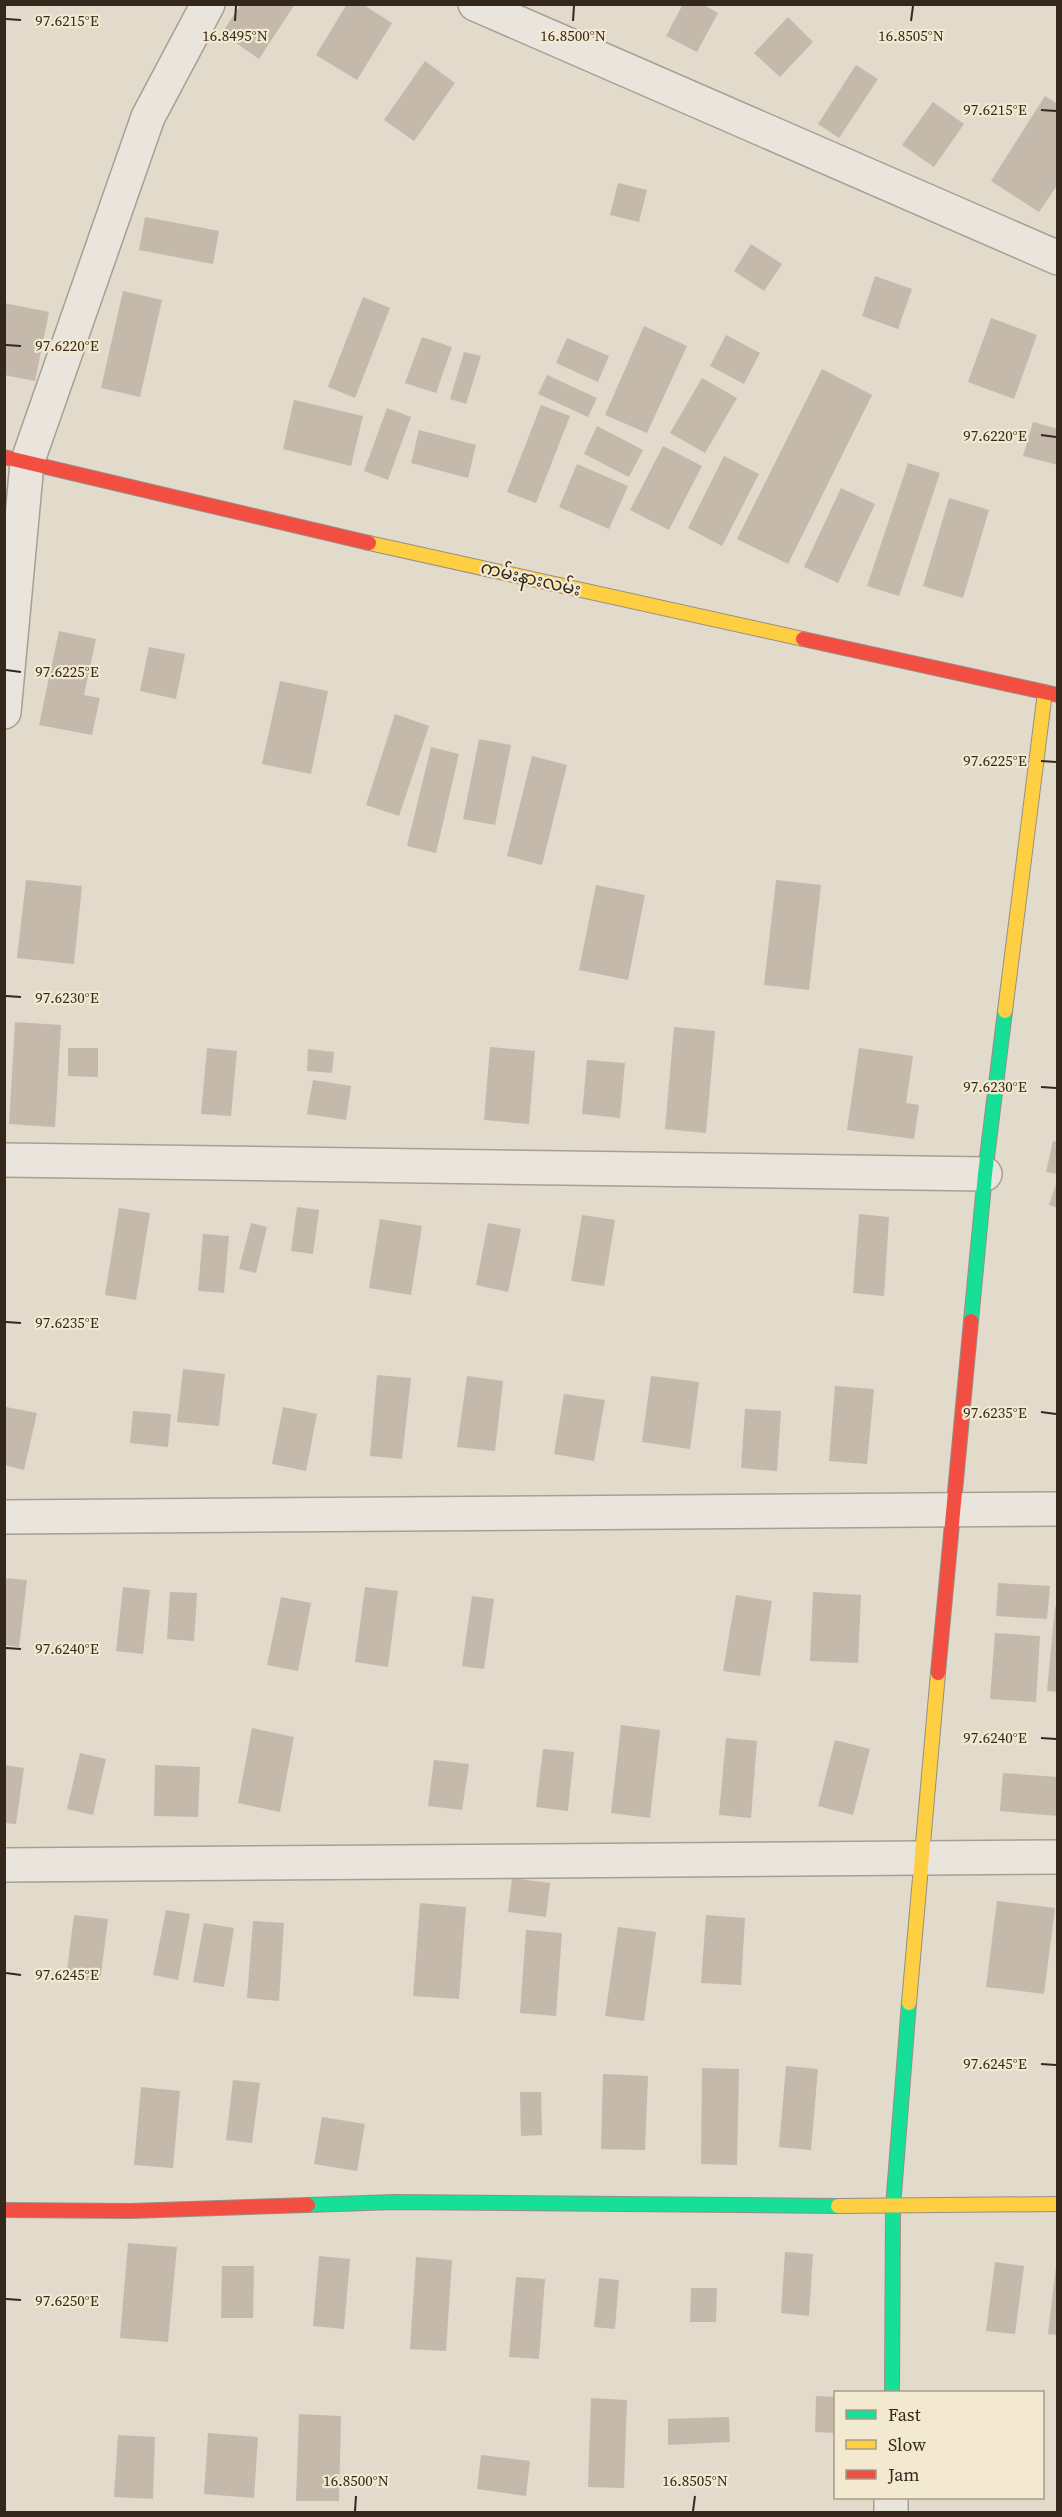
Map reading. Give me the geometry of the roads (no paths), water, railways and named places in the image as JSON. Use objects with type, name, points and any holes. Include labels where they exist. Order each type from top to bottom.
[{"type":"street","points":[[4,712],[16,460],[148,117],[208,4]]},
{"type":"street","points":[[475,4],[1058,258]]},
{"type":"street","name":"ကမ်းနားလမ်း","points":[[16,460],[226,511],[1051,694]]},
{"type":"street","points":[[892,2391],[893,2206],[920,1858],[985,1174],[1051,694]]},
{"type":"street","points":[[4,1161],[985,1174]]},
{"type":"street","points":[[4,1517],[1058,1509]]},
{"type":"street","points":[[4,1865],[1058,1857]]},
{"type":"street","points":[[4,2210],[130,2211],[395,2202],[893,2206],[1058,2204]]}]
